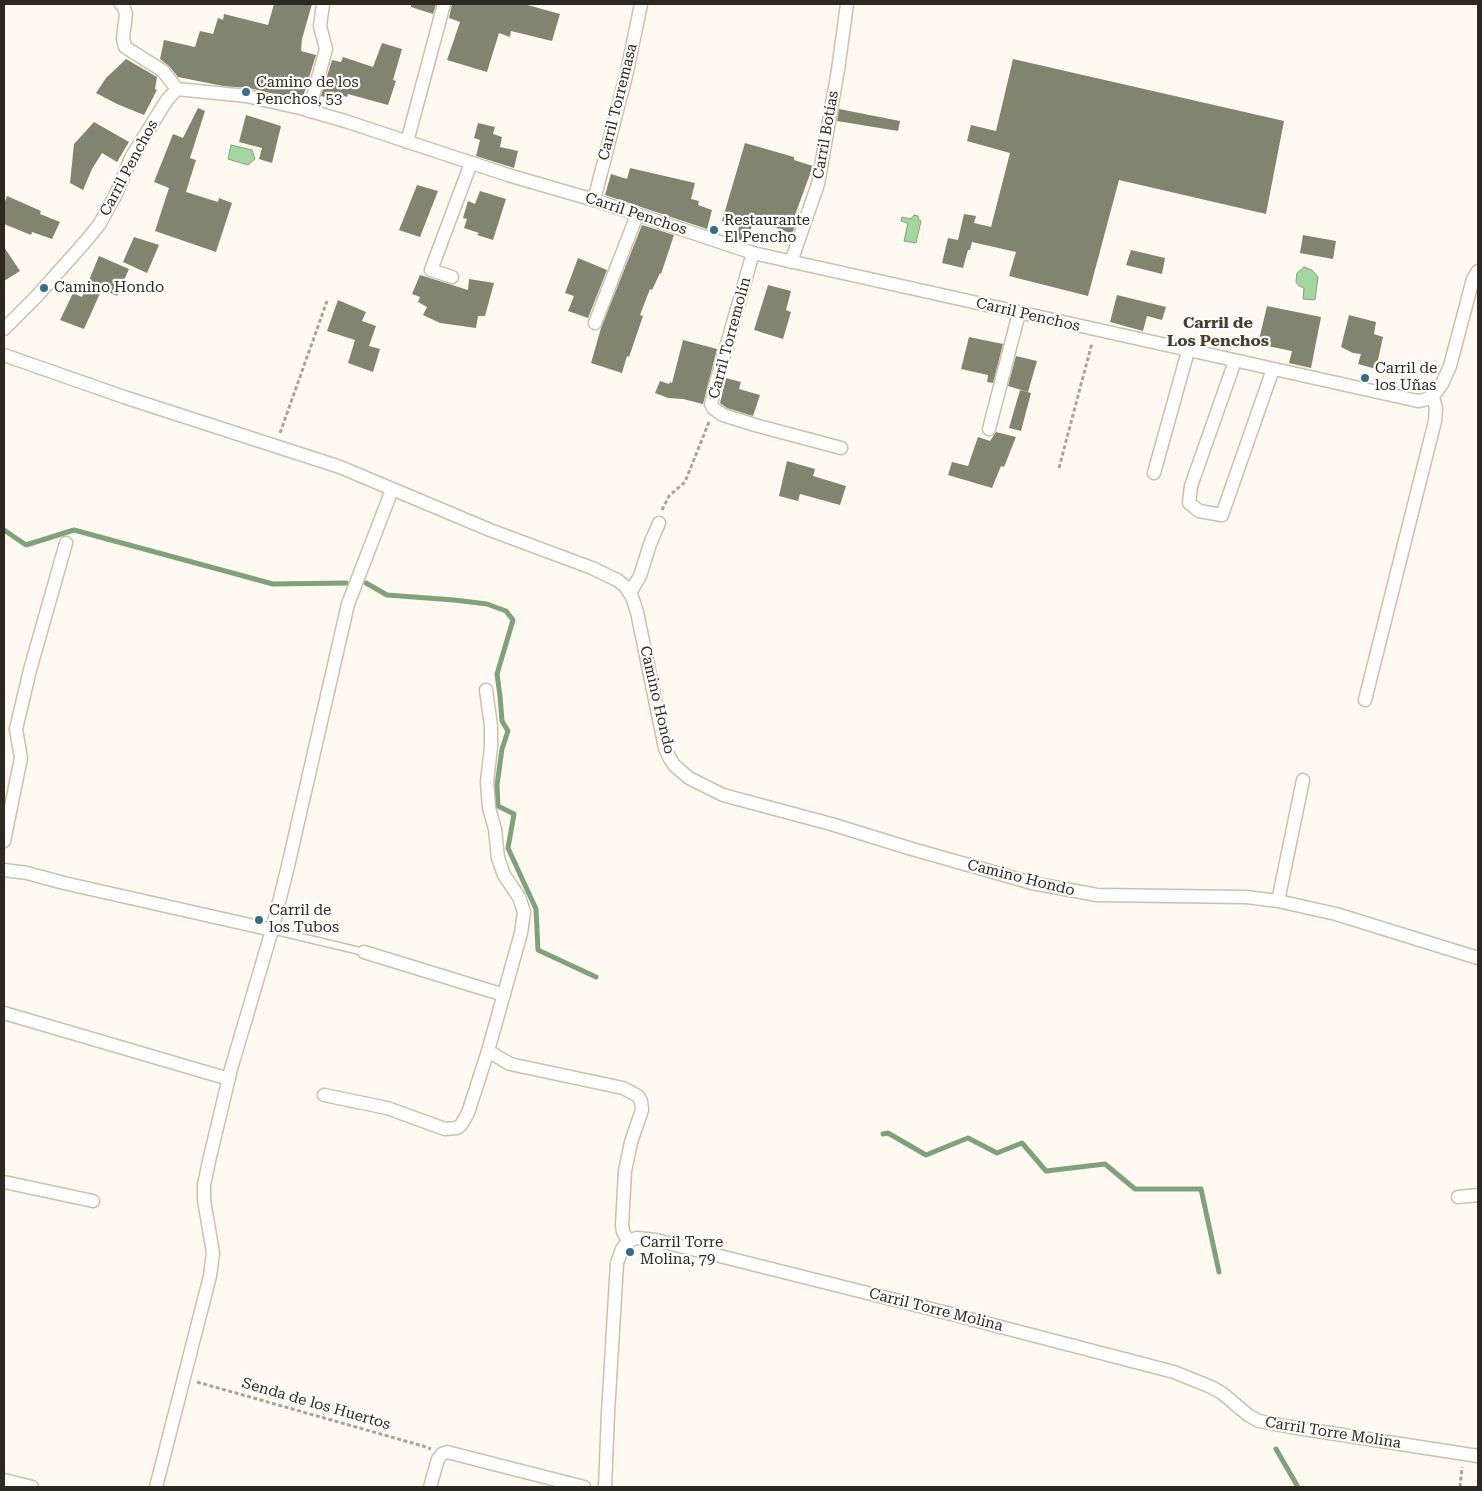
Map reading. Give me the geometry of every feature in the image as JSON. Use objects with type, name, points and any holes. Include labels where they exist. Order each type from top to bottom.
[{"type":"street","points":[[121,4],[126,14],[122,38],[125,47],[164,71],[177,89]]},
{"type":"street","points":[[309,111],[326,49],[320,26],[324,4]]},
{"type":"street","points":[[407,142],[444,4]]},
{"type":"street","name":"Carril Torremasa","points":[[594,200],[641,4]]},
{"type":"street","name":"Carril Botías","points":[[791,262],[818,184],[838,70],[847,4]]},
{"type":"street","name":"Carril Penchos","points":[[4,328],[36,297],[99,224],[116,194],[132,156],[167,100],[177,89],[246,96],[345,121],[471,163],[594,200],[753,254],[1418,401],[1433,396]]},
{"type":"street","points":[[452,277],[431,270],[471,163]]},
{"type":"street","points":[[596,323],[637,215]]},
{"type":"street","name":"Carril Torremolín","points":[[753,254],[711,404],[715,410],[755,425],[840,448]]},
{"type":"street","points":[[1365,700],[1435,421],[1436,409],[1433,396],[1442,384],[1450,366],[1469,291],[1473,278],[1478,271]]},
{"type":"street","points":[[989,429],[1019,313]]},
{"type":"street","points":[[1154,473],[1188,351]]},
{"type":"street","points":[[4,355],[124,397],[340,467],[490,530],[607,574],[617,580],[630,593],[640,576],[659,523]]},
{"type":"street","points":[[1235,361],[1191,486],[1189,503],[1198,511],[1222,515],[1273,370]]},
{"type":"street","points":[[156,1487],[210,1276],[213,1254],[204,1200],[204,1185],[229,1079],[272,930],[348,604],[392,490]]},
{"type":"street","points":[[4,841],[21,758],[16,729],[30,670],[66,544]]},
{"type":"street","name":"Camino Hondo","points":[[630,593],[637,612],[665,748],[674,765],[701,786],[723,795],[831,824],[1032,883],[1106,895],[1220,896],[1278,901],[1336,914],[1478,958]]},
{"type":"street","points":[[324,1094],[387,1108],[452,1130],[461,1125],[468,1113],[504,995],[521,933],[524,912],[519,897],[504,875],[498,858],[495,829],[488,808],[491,726],[486,690]]},
{"type":"street","points":[[1278,901],[1304,780]]},
{"type":"street","points":[[4,870],[26,872],[64,883],[272,930]]},
{"type":"street","points":[[364,952],[504,995]]},
{"type":"street","points":[[4,1013],[229,1079]]},
{"type":"street","points":[[488,1051],[510,1064],[623,1088],[638,1096],[641,1101],[642,1110],[631,1142],[625,1171],[622,1225],[628,1242],[622,1249],[617,1263],[605,1487]]},
{"type":"street","points":[[4,1182],[94,1201]]},
{"type":"street","points":[[1458,1197],[1478,1195]]},
{"type":"street","name":"Carril Torre Molina","points":[[628,1242],[637,1238],[656,1240],[955,1314],[1158,1368],[1211,1387],[1259,1421],[1478,1456]]},
{"type":"street","points":[[430,1487],[438,1459],[447,1452],[584,1487]]},
{"type":"street","points":[[4,1480],[32,1487]]},
{"type":"lane","points":[[272,930],[364,952]]},
{"type":"path","points":[[276,446],[327,301]]},
{"type":"path","points":[[1059,468],[1096,330]]},
{"type":"path","points":[[659,523],[663,506],[669,496],[685,482],[715,410]]},
{"type":"path","name":"Senda de los Huertos","points":[[184,1378],[423,1446],[442,1454]]},
{"type":"path","points":[[1460,1487],[1464,1454]]},
{"type":"shaded area","points":[[231,145],[252,150],[255,159],[248,165],[228,159]]},
{"type":"shaded area","points":[[914,215],[918,216],[921,221],[916,243],[904,241],[908,223],[901,221],[902,217],[911,219]]},
{"type":"shaded area","points":[[1304,267],[1312,270],[1318,277],[1315,300],[1303,299],[1304,288],[1296,282],[1297,273]]},
{"type":"building","points":[[274,4],[312,4],[302,39],[301,51],[316,55],[302,100],[248,88],[223,86],[178,77],[160,59],[164,40],[195,47],[200,31],[213,34],[218,18],[223,20],[224,14],[268,25]]},
{"type":"building","points":[[411,4],[436,4],[433,14],[411,7]]},
{"type":"building","points":[[452,4],[524,4],[560,14],[552,41],[511,31],[510,37],[499,33],[487,72],[447,60],[460,22],[449,18]]},
{"type":"building","points":[[382,43],[402,49],[393,80],[396,81],[388,105],[348,94],[347,97],[339,94],[337,100],[321,96],[332,60],[341,62],[343,57],[373,67]]},
{"type":"building","points":[[126,59],[157,77],[155,89],[157,90],[144,115],[96,93],[106,78]]},
{"type":"building","points":[[1013,59],[1284,121],[1266,214],[1119,180],[1088,296],[1009,276],[1016,252],[972,242],[963,268],[942,263],[948,238],[958,240],[964,214],[976,216],[974,223],[991,227],[1010,153],[967,141],[971,125],[996,131]]},
{"type":"building","points":[[198,108],[205,111],[190,158],[196,160],[186,192],[218,202],[219,198],[232,203],[216,252],[155,231],[169,188],[154,182],[173,134],[183,138]]},
{"type":"building","points":[[839,109],[900,121],[898,131],[837,121]]},
{"type":"building","points":[[246,115],[281,126],[272,163],[259,159],[262,148],[239,142]]},
{"type":"building","points":[[94,122],[129,142],[117,162],[102,153],[92,169],[83,190],[70,183],[74,144]]},
{"type":"building","points":[[478,123],[495,127],[493,134],[502,137],[500,147],[518,151],[514,168],[476,156],[480,140],[474,138]]},
{"type":"building","points":[[745,143],[794,157],[794,160],[813,166],[795,215],[798,217],[792,234],[754,219],[747,242],[736,239],[739,226],[722,221]]},
{"type":"building","points":[[630,168],[695,183],[691,199],[699,201],[698,205],[712,210],[707,229],[605,195],[611,174],[627,179]]},
{"type":"building","points":[[417,185],[438,191],[420,237],[399,230]]},
{"type":"building","points":[[480,191],[506,199],[493,240],[464,228],[467,219],[463,218],[468,201],[475,204]]},
{"type":"building","points":[[7,196],[41,211],[40,214],[60,222],[52,239],[32,232],[31,235],[4,224],[4,204]]},
{"type":"building","points":[[642,225],[674,235],[661,274],[652,290],[650,289],[640,315],[643,316],[622,373],[591,363],[601,328]]},
{"type":"building","points":[[1303,235],[1336,241],[1333,259],[1300,253]]},
{"type":"building","points":[[134,237],[159,245],[147,273],[123,262]]},
{"type":"building","points":[[4,247],[20,271],[4,281]]},
{"type":"building","points":[[1131,250],[1165,258],[1162,274],[1126,265]]},
{"type":"building","points":[[99,256],[129,269],[117,296],[102,289],[84,329],[60,320],[73,293],[82,297]]},
{"type":"building","points":[[578,258],[607,270],[588,318],[568,311],[574,296],[565,293]]},
{"type":"building","points":[[420,275],[468,290],[469,279],[494,283],[485,316],[478,316],[476,328],[440,323],[423,315],[427,307],[418,302],[420,297],[412,294]]},
{"type":"building","points":[[768,285],[791,291],[786,310],[791,312],[783,339],[754,330]]},
{"type":"building","points":[[1117,295],[1166,307],[1162,320],[1147,316],[1143,331],[1110,322]]},
{"type":"building","points":[[338,300],[366,312],[362,321],[376,326],[369,346],[380,349],[373,372],[348,363],[355,340],[327,331]]},
{"type":"building","points":[[1267,306],[1321,317],[1311,368],[1289,363],[1292,351],[1258,344]]},
{"type":"building","points":[[1349,315],[1376,322],[1374,334],[1383,337],[1376,369],[1358,364],[1361,354],[1353,353],[1341,347]]},
{"type":"building","points":[[969,337],[1003,344],[993,383],[987,382],[988,375],[961,369]]},
{"type":"building","points":[[683,340],[717,349],[703,404],[683,399],[668,398],[655,393],[660,381],[672,383]]},
{"type":"building","points":[[1016,356],[1037,361],[1028,392],[1008,386]]},
{"type":"building","points":[[726,378],[741,382],[739,389],[760,395],[753,416],[727,408],[720,403]]},
{"type":"building","points":[[1020,390],[1031,393],[1021,431],[1009,428]]},
{"type":"building","points":[[996,432],[1016,437],[1004,467],[1001,466],[992,488],[948,475],[952,462],[968,466],[978,437],[990,441]]},
{"type":"building","points":[[787,461],[815,469],[813,476],[846,486],[840,505],[800,494],[798,501],[779,496]]},
{"type":"waterway","points":[[4,530],[26,545],[74,530],[273,584],[346,583]]},
{"type":"waterway","points":[[366,583],[387,595],[487,604],[506,611],[513,620],[497,674],[502,721],[508,731],[502,749],[497,785],[498,806],[514,814],[508,848],[536,909],[538,950],[596,977]]},
{"type":"waterway","points":[[883,1134],[888,1133],[926,1155],[968,1138],[997,1153],[1022,1143],[1046,1171],[1105,1164],[1135,1189],[1201,1189],[1219,1272]]},
{"type":"waterway","points":[[1276,1449],[1298,1487]]},
{"type":"place","name":"Camino de los Penchos, 53","points":[[246,92]]},
{"type":"place","name":"Restaurante El Pencho","points":[[714,230]]},
{"type":"place","name":"Camino Hondo","points":[[44,288]]},
{"type":"place","name":"Carril de los Uñas","points":[[1365,378]]},
{"type":"place","name":"Carril de los Tubos","points":[[259,920]]},
{"type":"place","name":"Carril Torre Molina, 79","points":[[630,1252]]},
{"type":"district","name":"Carril de Los Penchos","points":[[1218,332]]}]
